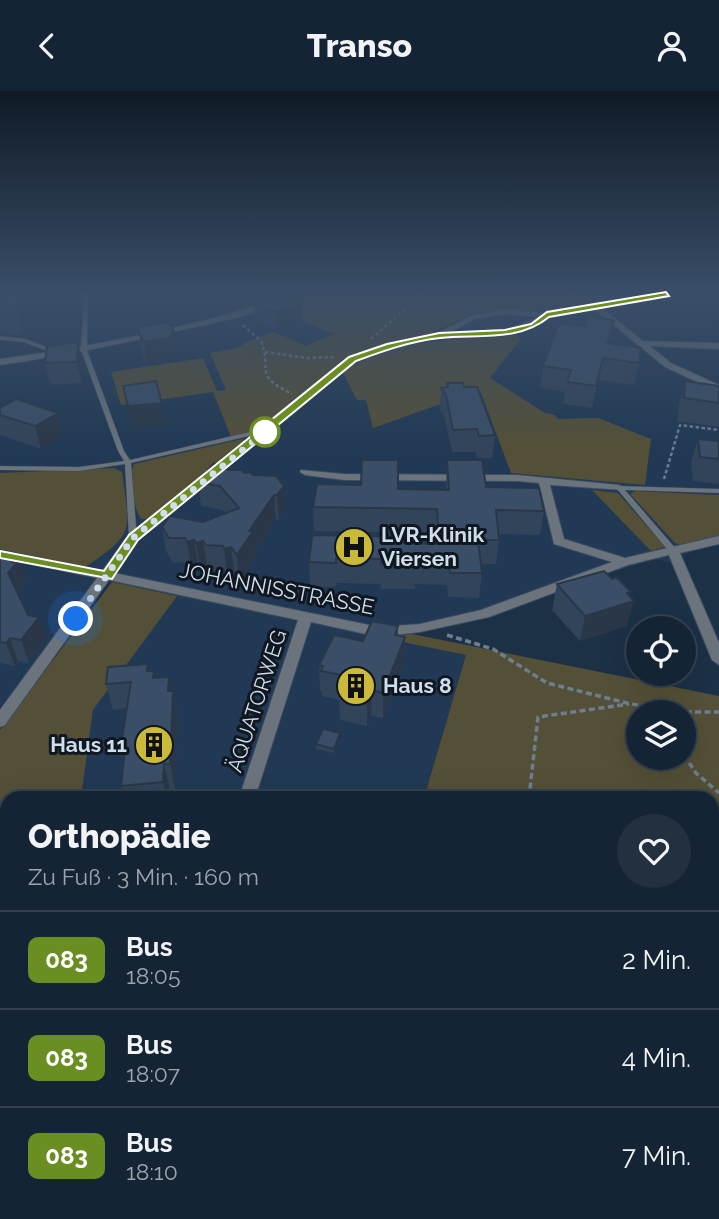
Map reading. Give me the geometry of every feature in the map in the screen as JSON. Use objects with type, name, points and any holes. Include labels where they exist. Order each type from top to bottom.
[{"type":"street","points":[[0,362],[99,347]]},
{"type":"street","points":[[0,721],[7,703],[108,576],[133,538],[352,359],[386,347]]},
{"type":"street","points":[[645,347],[668,365],[719,389]]},
{"type":"street","points":[[305,472],[344,477],[517,478],[619,488]]},
{"type":"street","points":[[544,481],[558,541],[624,562]]},
{"type":"street","name":"JOHANNISSTRASSE","points":[[0,554],[379,632],[421,628],[484,614],[624,562],[719,540]]},
{"type":"street","points":[[674,552],[719,660]]},
{"type":"street","name":"ÄQUATORWEG","points":[[249,791],[306,617]]},
{"type":"lane","points":[[41,347],[60,354]]},
{"type":"lane","points":[[84,347],[121,451],[128,462],[133,538]]},
{"type":"lane","points":[[0,468],[79,469],[128,462],[269,429]]},
{"type":"lane","points":[[619,488],[662,487],[719,491]]},
{"type":"lane","points":[[619,488],[674,552]]},
{"type":"path","points":[[263,347],[265,375],[272,383],[303,401]]},
{"type":"path","points":[[265,352],[307,358],[341,356]]},
{"type":"path","points":[[662,487],[680,425],[719,431]]},
{"type":"path","points":[[421,628],[494,649],[547,683],[626,702]]},
{"type":"path","points":[[530,791],[538,717],[626,704]]},
{"type":"path","points":[[696,711],[719,712]]},
{"type":"path","points":[[694,770],[717,791]]},
{"type":"shaded area","name":"LVR-Klinik Viersen","points":[[0,347],[719,347],[719,544],[683,555],[681,559],[671,563],[654,559],[586,580],[505,611],[412,634],[381,637],[466,655],[426,791],[82,791],[93,710],[176,596],[112,582],[117,575],[0,551]]},
{"type":"shaded area","points":[[241,347],[380,347],[348,357],[273,421],[259,429],[231,437],[213,392],[121,405],[111,372],[203,358],[217,391],[226,390],[210,353]]},
{"type":"shaded area","points":[[404,347],[515,347],[490,378],[558,419],[598,418],[651,439],[645,485],[511,473],[480,390],[373,428],[366,400],[357,400],[342,371]]},
{"type":"shaded area","points":[[242,439],[247,441],[149,519],[141,519],[132,491],[131,476],[134,464]]},
{"type":"shaded area","points":[[114,468],[122,472],[127,507],[126,529],[113,547],[101,556],[84,568],[0,551],[0,473]]},
{"type":"shaded area","points":[[592,490],[618,493],[665,547],[651,551]]},
{"type":"shaded area","points":[[635,491],[719,495],[719,536],[681,545],[675,543],[630,494]]},
{"type":"shaded area","points":[[0,560],[99,580],[0,707]]},
{"type":"shaded area","points":[[112,582],[177,596],[93,710],[82,791],[0,791],[0,730]]},
{"type":"shaded area","points":[[412,634],[626,677],[626,686],[669,686],[719,696],[719,791],[426,791],[466,655],[378,637]]},
{"type":"building","points":[[47,347],[78,347],[77,362],[45,363]]},
{"type":"building","points":[[550,347],[641,348],[639,363],[603,358],[596,386],[567,382],[571,370],[543,366]]},
{"type":"building","points":[[156,381],[162,403],[128,406],[123,386]]},
{"type":"building","points":[[685,381],[719,386],[719,403],[684,398]]},
{"type":"building","points":[[447,383],[463,383],[464,387],[477,387],[495,435],[479,436],[477,429],[453,430],[446,395],[441,388],[448,387]]},
{"type":"building","points":[[16,399],[58,413],[35,426],[0,415],[0,408]]},
{"type":"building","points":[[698,439],[719,441],[719,459],[700,457]]},
{"type":"building","points":[[362,460],[398,460],[398,489],[449,490],[447,460],[482,460],[486,487],[539,488],[544,511],[496,510],[499,540],[478,540],[482,573],[450,573],[449,560],[416,559],[416,564],[404,565],[381,564],[381,559],[336,558],[336,563],[309,562],[312,537],[315,535],[404,537],[404,543],[439,544],[437,509],[313,507],[317,484],[361,485]]},
{"type":"building","points":[[214,463],[219,469],[225,467],[253,475],[276,476],[284,486],[274,495],[249,531],[253,531],[237,555],[231,547],[224,549],[223,546],[206,545],[203,541],[196,543],[194,540],[187,542],[185,538],[169,538],[162,527],[170,516],[203,522],[239,508],[220,486],[198,482]]},
{"type":"building","points":[[0,552],[20,555],[12,562],[17,563],[8,573],[28,615],[39,617],[21,640],[10,638],[6,643],[0,642]]},
{"type":"building","points":[[604,571],[612,579],[616,577],[631,592],[627,593],[634,601],[585,616],[557,584]]},
{"type":"building","points":[[372,621],[398,626],[395,635],[405,637],[383,693],[372,690],[367,700],[339,694],[347,676],[321,671],[323,666],[319,665],[334,635],[363,641]]},
{"type":"building","points":[[148,664],[147,671],[154,671],[153,678],[169,677],[168,691],[173,691],[170,764],[164,764],[163,782],[121,786],[126,740],[122,740],[131,682],[106,684],[108,667]]},
{"type":"building","points":[[323,729],[340,733],[334,749],[316,744]]},
{"type":"bus line","name":"083","points":[[0,554],[108,576],[133,538],[352,359],[386,347]]},
{"type":"place","name":"LVR-Klinik Viersen","points":[[354,547]]},
{"type":"place","name":"Haus 8","points":[[356,686]]},
{"type":"place","name":"Haus 11","points":[[154,745]]},
{"type":"route","points":[[76,619],[133,538],[269,429],[265,432]]}]
